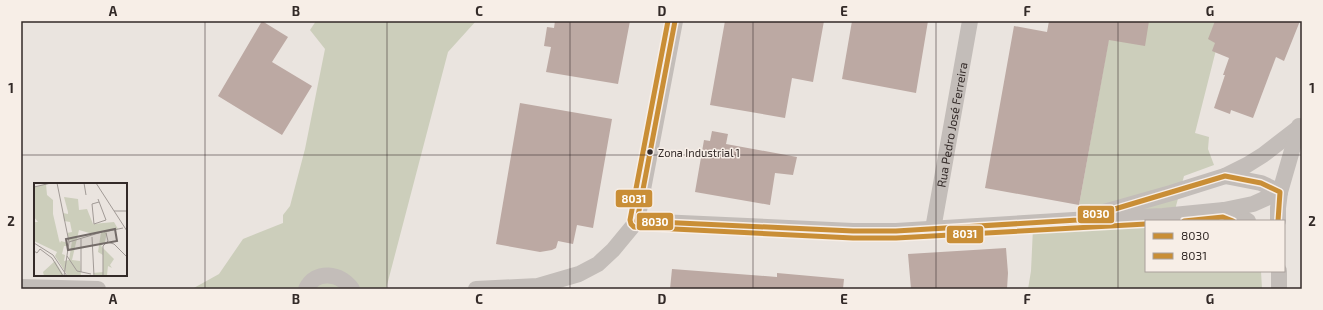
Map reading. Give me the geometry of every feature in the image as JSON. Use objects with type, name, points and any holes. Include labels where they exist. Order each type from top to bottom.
[{"type":"street","points":[[476,289],[538,286],[579,274],[598,264],[614,250],[637,221],[675,21]]},
{"type":"street","name":"Rua Pedro José Ferreira","points":[[933,229],[970,21]]},
{"type":"street","points":[[1078,220],[1225,176],[1263,155],[1300,123]]},
{"type":"street","points":[[1278,220],[1280,192],[1300,123]]},
{"type":"street","points":[[1225,176],[1261,183],[1280,192]]},
{"type":"street","points":[[637,221],[896,232],[1163,216],[1224,210],[1253,204],[1280,192]]},
{"type":"street","points":[[1224,210],[1246,220]]},
{"type":"street","points":[[1279,272],[1279,289]]},
{"type":"street","points":[[306,289],[314,280],[322,276],[331,276],[346,282],[352,289]]},
{"type":"street","points":[[21,287],[98,289]]},
{"type":"green space","points":[[316,21],[476,21],[448,52],[386,289],[192,289],[219,274],[243,239],[283,223],[283,215],[290,206],[305,149],[325,49],[310,30]]},
{"type":"green space","points":[[1112,21],[1232,21],[1217,46],[1195,133],[1209,137],[1208,149],[1214,165],[1184,176],[1172,220],[1145,220],[1145,272],[1261,272],[1262,289],[1028,289],[1031,271],[1033,228],[1086,228],[1090,204],[1079,205]]},
{"type":"building","points":[[262,21],[288,37],[272,62],[312,86],[282,135],[218,96]]},
{"type":"building","points":[[555,21],[630,21],[618,84],[546,72],[551,47],[544,46],[547,27],[554,28]]},
{"type":"building","points":[[725,21],[824,21],[813,82],[792,78],[785,118],[710,105]]},
{"type":"building","points":[[852,21],[928,21],[916,93],[842,79]]},
{"type":"building","points":[[1049,21],[1149,21],[1145,46],[1109,40],[1079,205],[985,188],[1014,26],[1047,32]]},
{"type":"building","points":[[1215,21],[1300,21],[1284,61],[1276,57],[1253,118],[1231,110],[1230,114],[1214,108],[1229,58],[1212,51],[1215,43],[1208,39]]},
{"type":"building","points":[[520,103],[612,119],[593,228],[577,225],[573,244],[558,241],[556,248],[540,252],[496,244]]},
{"type":"building","points":[[712,131],[728,134],[726,144],[797,157],[793,175],[775,173],[770,205],[695,192],[704,140],[710,141]]},
{"type":"building","points":[[1006,248],[1008,273],[1007,289],[911,289],[908,254]]},
{"type":"building","points":[[672,269],[777,277],[777,273],[844,279],[843,289],[670,289]]},
{"type":"transit line","name":"8031","points":[[668,21],[630,220],[634,227],[853,238],[896,238],[1145,224]]},
{"type":"transit line","name":"8030","points":[[675,21],[637,221],[853,231],[896,231],[1078,220],[1225,176],[1261,183],[1280,192],[1278,220]]},
{"type":"transit line","name":"8031","points":[[1194,220],[1223,217],[1230,220]]},
{"type":"place","name":"Zona Industrial 1","points":[[650,152]]}]
